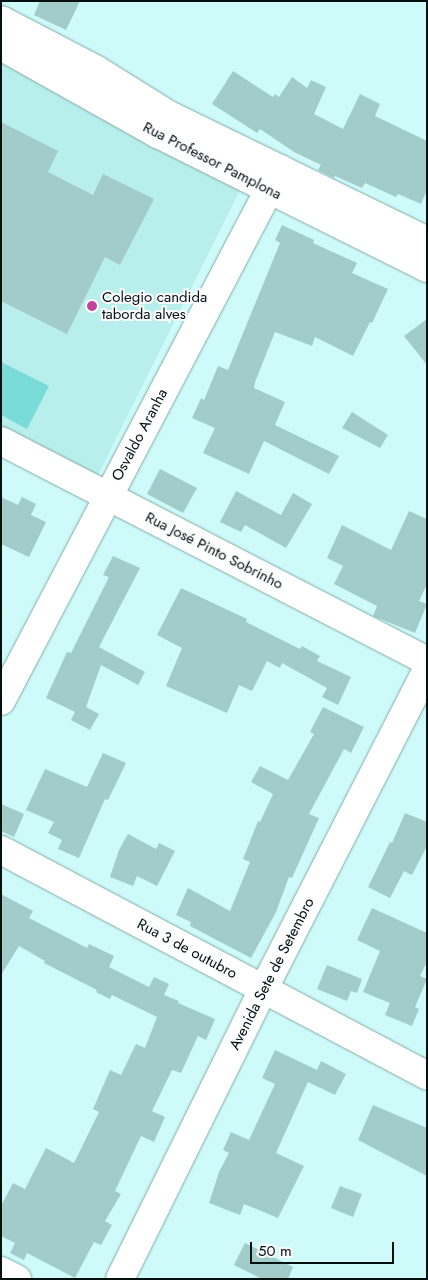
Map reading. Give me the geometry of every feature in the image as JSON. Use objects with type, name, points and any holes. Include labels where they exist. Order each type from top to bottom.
[{"type":"street","name":"Rua Professor Pamplona","points":[[1,20],[96,70],[163,124]]},
{"type":"street","name":"Rua Professor Pamplona","points":[[1,46],[274,180],[410,241],[427,268]]},
{"type":"street","name":"Osvaldo Aranha","points":[[1,701],[274,180]]},
{"type":"street","name":"Rua José Pinto Sobrinho","points":[[1,441],[427,661]]},
{"type":"street","name":"Avenida Sete de Setembro","points":[[120,1279],[263,990],[427,670]]},
{"type":"street","name":"Rua 3 de outubro","points":[[1,850],[427,1076]]},
{"type":"street","points":[[1,1270],[17,1279]]},
{"type":"shaded area","name":"Colegio candida taborda alves","points":[[1,58],[243,184],[97,477],[1,427]]},
{"type":"shaded area","points":[[1,362],[49,386],[27,429],[1,415]]},
{"type":"building","points":[[40,1],[80,1],[66,30],[34,15]]},
{"type":"building","points":[[233,71],[273,97],[275,94],[279,97],[292,77],[307,88],[311,80],[326,87],[314,114],[343,129],[360,94],[380,104],[375,116],[427,141],[427,190],[421,204],[398,194],[396,197],[365,183],[362,188],[335,176],[334,178],[318,170],[321,165],[294,152],[260,129],[257,133],[212,104]]},
{"type":"building","points":[[1,122],[58,151],[48,172],[93,195],[103,174],[154,199],[120,265],[105,257],[67,334],[1,301]]},
{"type":"building","points":[[282,225],[314,240],[313,243],[357,263],[352,273],[388,289],[372,323],[370,322],[353,356],[315,337],[312,346],[275,332],[255,382],[254,388],[285,402],[275,425],[339,456],[329,474],[264,441],[249,474],[203,453],[215,428],[192,418],[201,398],[204,400],[218,366],[228,370],[280,243],[275,240]]},
{"type":"building","points":[[427,319],[427,365],[404,336]]},
{"type":"building","points":[[352,412],[388,435],[380,448],[342,428]]},
{"type":"building","points":[[160,469],[197,488],[183,513],[147,494]]},
{"type":"building","points":[[236,491],[281,515],[293,493],[312,504],[286,548],[245,525],[241,532],[220,522]]},
{"type":"building","points":[[1,497],[18,505],[22,497],[36,504],[31,515],[46,522],[29,557],[1,544]]},
{"type":"building","points":[[409,511],[427,519],[427,584],[419,601],[427,604],[415,633],[373,616],[377,606],[334,584],[343,566],[327,558],[342,525],[391,550]]},
{"type":"building","points":[[113,556],[140,568],[99,647],[145,672],[138,685],[101,665],[86,707],[99,714],[90,730],[71,720],[75,712],[46,698],[67,652],[71,653],[109,577],[103,575]]},
{"type":"building","points":[[181,588],[247,619],[246,622],[300,649],[302,646],[320,656],[317,661],[351,677],[338,705],[322,697],[327,688],[282,663],[280,668],[267,661],[252,691],[239,685],[227,713],[166,686],[182,648],[157,635]]},
{"type":"building","points":[[323,707],[364,727],[351,753],[344,749],[309,814],[319,818],[292,878],[289,877],[276,912],[251,958],[190,926],[191,922],[176,915],[188,888],[230,911],[250,862],[243,859],[258,821],[260,822],[273,794],[251,782],[260,766],[288,780],[314,734],[310,732]]},
{"type":"building","points":[[103,753],[126,763],[108,800],[105,799],[79,858],[58,849],[62,840],[48,833],[54,822],[26,810],[45,769],[87,787]]},
{"type":"building","points":[[1,804],[24,814],[14,837],[1,831]]},
{"type":"building","points":[[405,813],[427,822],[427,846],[412,875],[404,871],[390,898],[368,887],[390,842],[392,843]]},
{"type":"building","points":[[128,834],[156,849],[159,843],[175,851],[157,886],[137,876],[133,886],[110,877],[119,850]]},
{"type":"building","points":[[1,894],[33,911],[29,918],[87,948],[89,944],[114,956],[109,967],[149,987],[154,977],[169,984],[164,995],[215,1019],[206,1040],[198,1036],[181,1073],[172,1070],[152,1111],[165,1117],[154,1142],[141,1136],[115,1191],[121,1194],[105,1221],[112,1225],[101,1245],[94,1242],[75,1278],[27,1253],[24,1260],[10,1253],[15,1243],[1,1236],[1,1206],[13,1183],[25,1189],[46,1148],[74,1163],[99,1112],[93,1109],[110,1070],[121,1075],[136,1044],[145,1048],[157,1017],[112,995],[110,999],[96,992],[97,990],[44,963],[45,961],[19,946],[1,975]]},
{"type":"building","points":[[372,908],[427,933],[427,962],[420,976],[427,979],[415,1007],[419,1009],[412,1026],[385,1015],[390,1003],[363,992],[380,951],[357,940]]},
{"type":"building","points":[[327,965],[362,979],[357,993],[351,991],[347,1001],[317,989]]},
{"type":"building","points":[[275,1050],[317,1070],[321,1061],[346,1074],[335,1095],[308,1082],[276,1153],[304,1166],[278,1218],[244,1204],[240,1215],[209,1203],[219,1172],[229,1153],[223,1150],[231,1132],[249,1140],[275,1084],[262,1078]]},
{"type":"building","points":[[373,1105],[427,1128],[427,1176],[358,1140]]},
{"type":"building","points":[[340,1186],[362,1194],[353,1217],[331,1208]]},
{"type":"building","points":[[245,1243],[293,1267],[288,1279],[262,1279],[234,1265]]},
{"type":"place","name":"Colegio candida taborda alves","points":[[92,306]]}]
